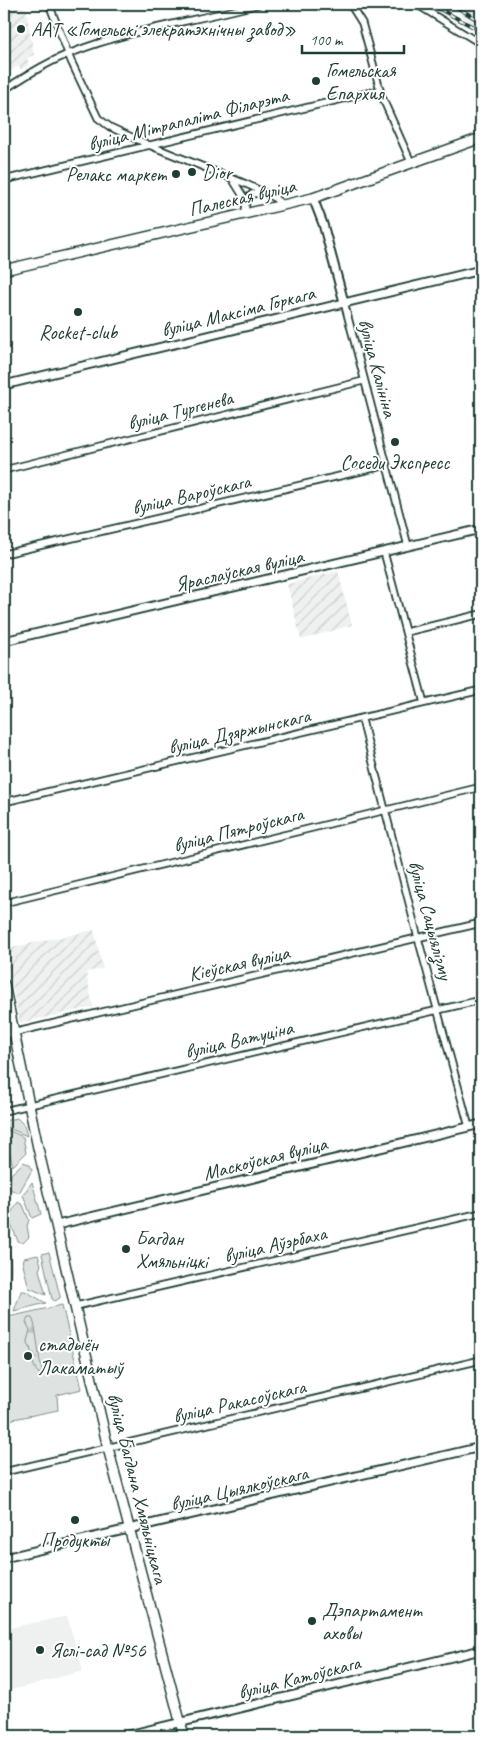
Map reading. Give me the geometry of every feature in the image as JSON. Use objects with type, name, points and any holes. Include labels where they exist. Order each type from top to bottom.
[{"type":"main road","name":"Палеская вуліца","points":[[4,270],[313,198],[481,138]]},
{"type":"main road","name":"вуліца Багдана Хмяльніцкага","points":[[4,984],[29,1105],[108,1448],[184,1736]]},
{"type":"street","points":[[49,4],[98,118],[110,127],[150,146],[272,196],[283,205]]},
{"type":"street","points":[[4,90],[43,66],[110,39],[259,4]]},
{"type":"street","points":[[350,4],[362,23],[380,90],[411,162]]},
{"type":"street","points":[[416,4],[481,44]]},
{"type":"street","name":"вуліца Мітрапаліта Філарэта","points":[[4,180],[380,90]]},
{"type":"street","points":[[233,180],[241,190],[246,201],[245,214]]},
{"type":"street","name":"Палеская вуліца","points":[[246,201],[252,194],[262,193]]},
{"type":"street","name":"вуліца Калініна","points":[[313,198],[344,302],[363,381],[408,546]]},
{"type":"street","name":"вуліца Максіма Горкага","points":[[4,386],[481,270]]},
{"type":"street","name":"вуліца Тургенева","points":[[4,470],[363,381]]},
{"type":"street","name":"вуліца Вароўскага","points":[[4,554],[387,465]]},
{"type":"street","name":"Яраслаўская вуліца","points":[[4,641],[481,529]]},
{"type":"street","points":[[384,552],[424,703]]},
{"type":"street","points":[[406,632],[481,614]]},
{"type":"street","name":"вуліца Дзяржынскага","points":[[4,802],[362,720],[481,690]]},
{"type":"street","name":"вуліца Сацыялізму","points":[[362,720],[469,1127]]},
{"type":"street","name":"вуліца Пятроўскага","points":[[4,903],[481,787]]},
{"type":"street","name":"Кіеўская вуліца","points":[[4,1035],[481,923]]},
{"type":"street","name":"вуліца Ватуціна","points":[[4,1111],[481,1000]]},
{"type":"street","name":"Маскоўская вуліца","points":[[57,1226],[481,1124]]},
{"type":"street","name":"вуліца Аўэрбаха","points":[[76,1306],[481,1213]]},
{"type":"street","name":"вуліца Ракасоўскага","points":[[4,1472],[481,1360]]},
{"type":"street","name":"вуліца Цыялкоўскага","points":[[4,1558],[131,1530],[481,1447]]},
{"type":"street","name":"вуліца Катоўскага","points":[[124,1736],[408,1666],[481,1650]]},
{"type":"shaded area","name":"ААТ «Гомельскі элекратэхнічны завод»","points":[[4,4],[25,4],[34,55],[27,58],[29,64],[21,70],[18,66],[4,75]]},
{"type":"shaded area","points":[[446,4],[481,4],[481,31]]},
{"type":"shaded area","points":[[338,571],[352,625],[301,640],[287,584]]},
{"type":"shaded area","points":[[94,930],[103,969],[86,972],[93,1007],[20,1023],[4,949]]},
{"type":"shaded area","name":"Яслі-сад №56","points":[[67,1616],[83,1671],[4,1692],[4,1629]]},
{"type":"green space","points":[[17,1118],[24,1125],[27,1136],[4,1126],[4,1121]]},
{"type":"green space","points":[[8,1130],[23,1137],[26,1153],[13,1166],[4,1132]]},
{"type":"green space","points":[[24,1162],[30,1165],[32,1170],[19,1193],[10,1189],[11,1174]]},
{"type":"green space","points":[[32,1182],[41,1214],[32,1218],[23,1195]]},
{"type":"green space","points":[[18,1202],[23,1205],[29,1220],[27,1226],[29,1237],[23,1243],[18,1241],[8,1218]]},
{"type":"green space","name":"стадыён Лакаматыў","points":[[4,1237],[9,1252],[11,1268],[4,1299]]},
{"type":"green space","points":[[49,1252],[60,1296],[55,1301],[52,1299],[42,1254]]},
{"type":"green space","points":[[38,1255],[41,1265],[39,1270],[46,1295],[29,1288],[23,1265],[24,1258]]},
{"type":"green space","points":[[21,1291],[25,1291],[46,1303],[14,1311]]},
{"type":"green space","name":"стадыён Лакаматыў","points":[[62,1305],[82,1389],[57,1395],[58,1410],[4,1421],[4,1318]]},
{"type":"green space","points":[[28,1318],[32,1318],[34,1322],[42,1371],[39,1374],[34,1366],[31,1349],[27,1341],[30,1330],[26,1322]]},
{"type":"railway","points":[[430,4],[481,31]]},
{"type":"railway","points":[[452,4],[481,22]]},
{"type":"place","name":"ААТ «Гомельскі элекратэхнічны завод»","points":[[21,29]]},
{"type":"place","name":"Гомельская Епархия","points":[[316,81]]},
{"type":"place","name":"Dior","points":[[192,172]]},
{"type":"place","name":"Релакс маркет","points":[[176,174]]},
{"type":"place","name":"Rocket-club","points":[[78,312]]},
{"type":"place","name":"Соседи Экспресс","points":[[395,442]]},
{"type":"place","name":"Багдан Хмяльніцкі","points":[[126,1249]]},
{"type":"place","name":"стадыён Лакаматыў","points":[[28,1356]]},
{"type":"place","name":"Продукты","points":[[75,1520]]},
{"type":"place","name":"Дэпартамент аховы","points":[[312,1621]]},
{"type":"place","name":"Яслі-сад №56","points":[[40,1650]]}]
